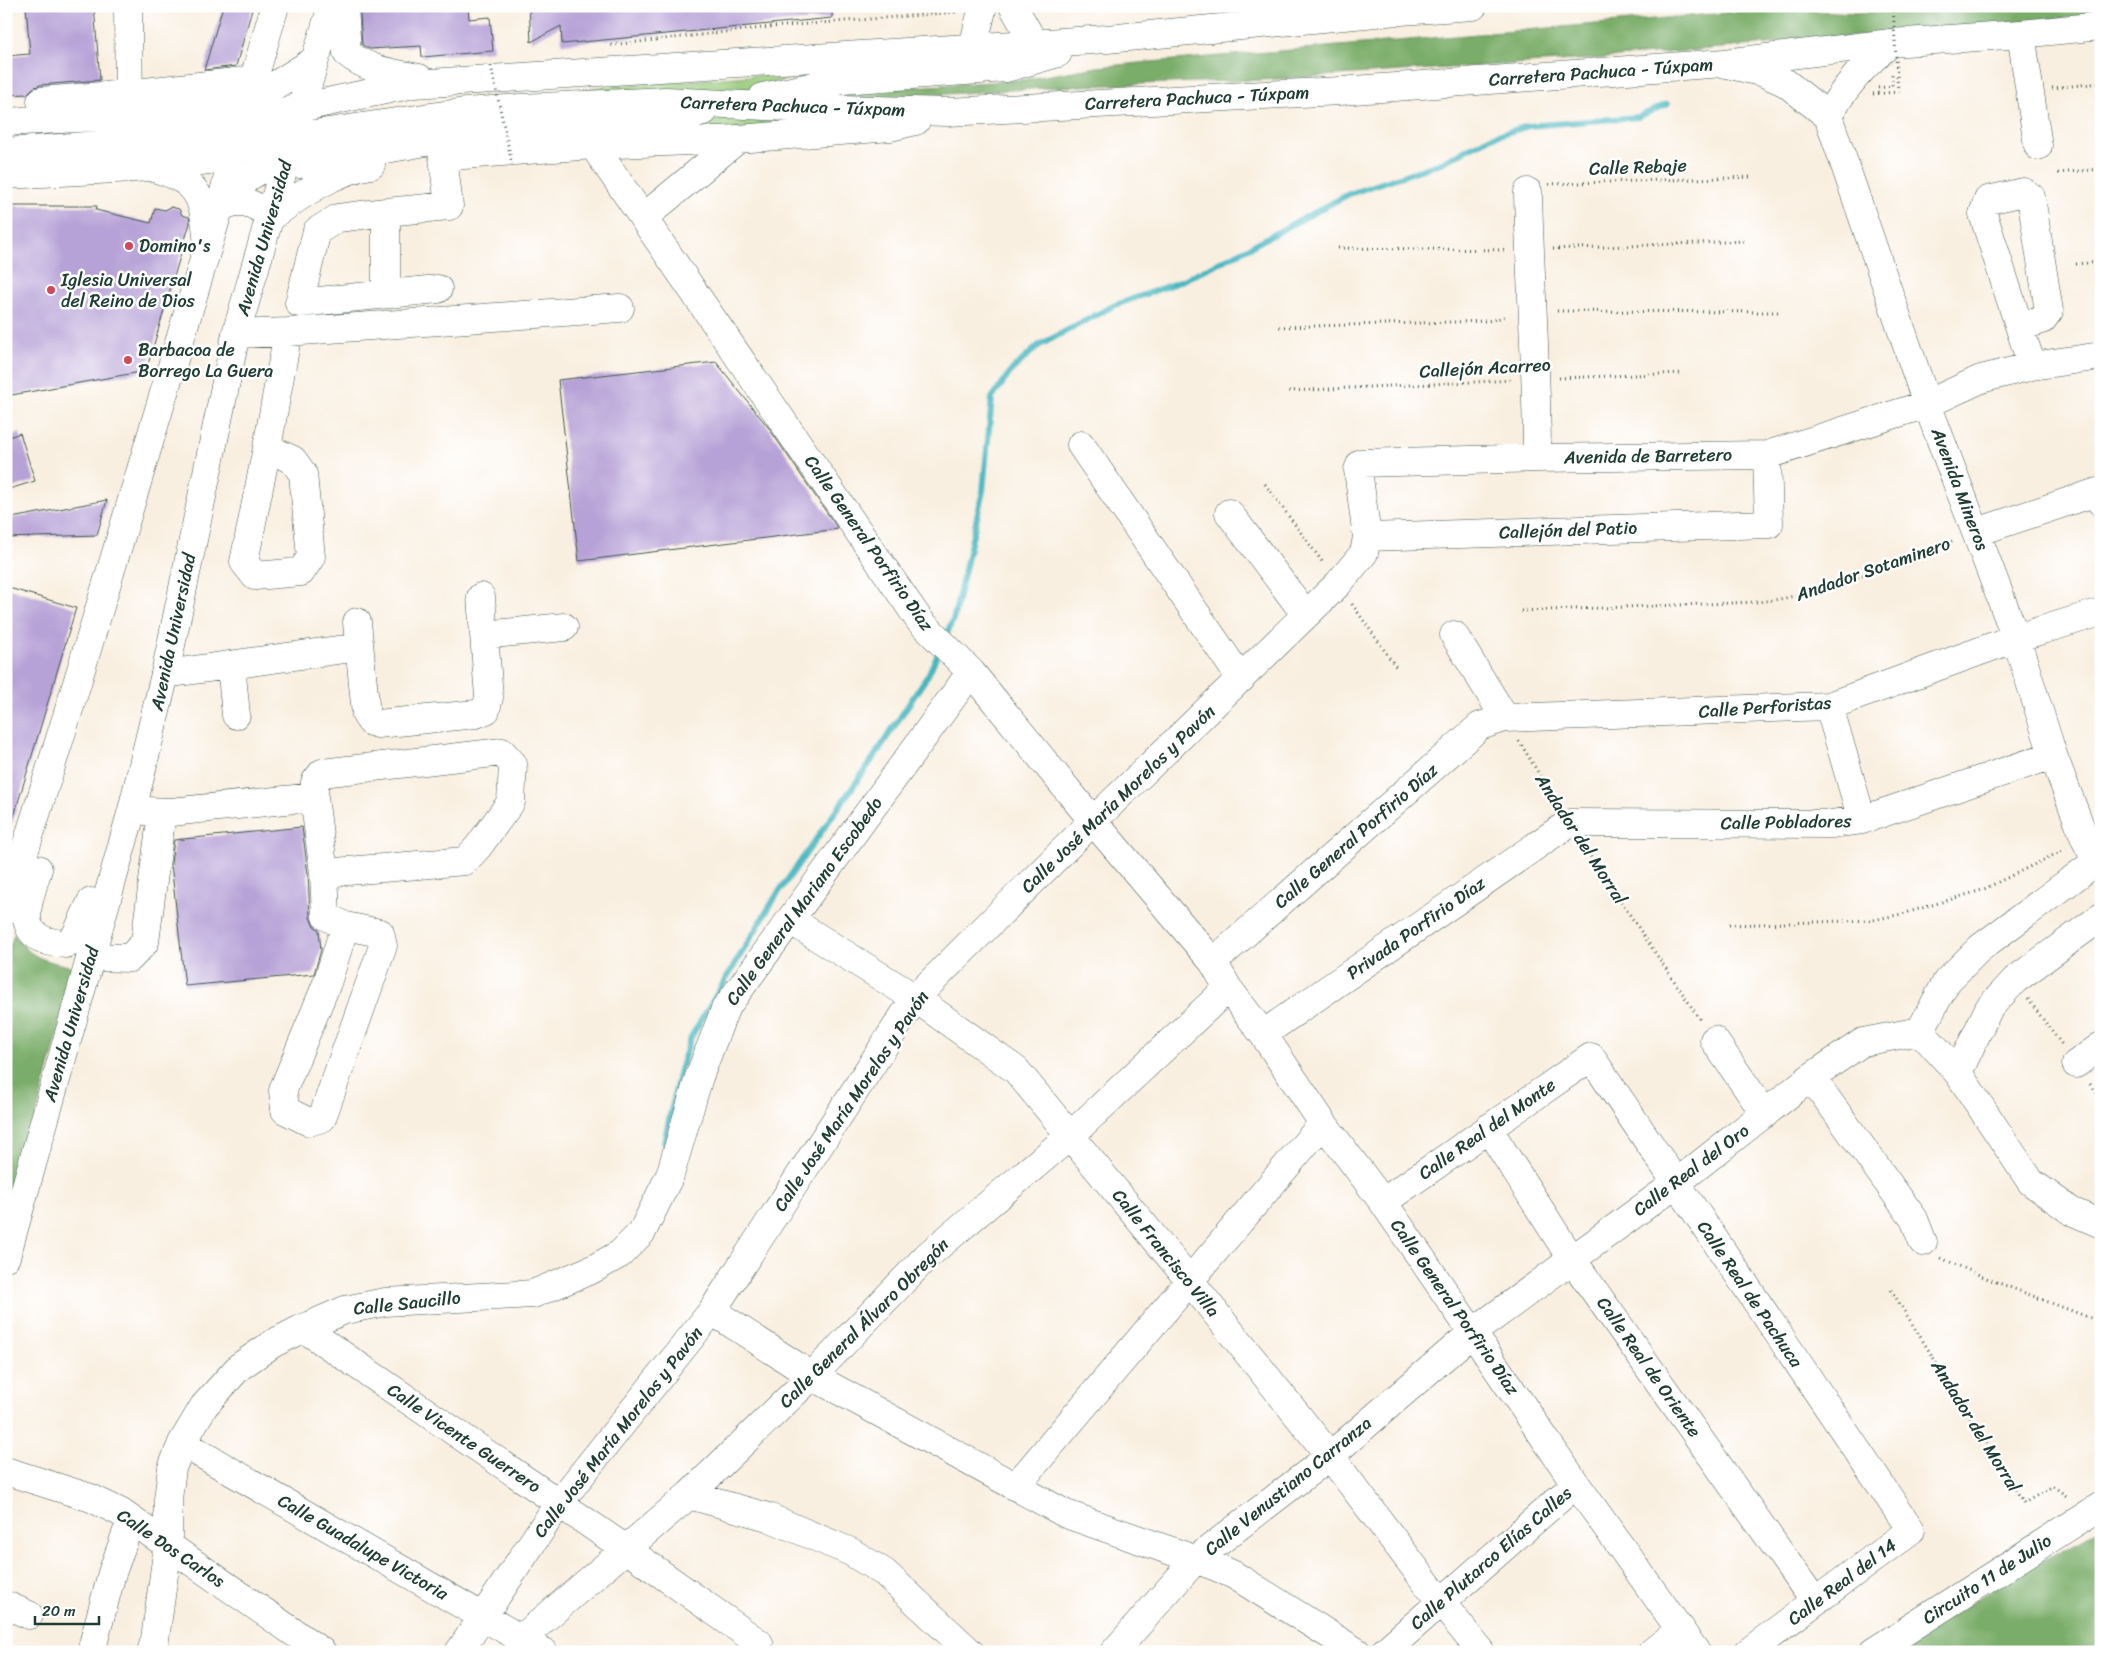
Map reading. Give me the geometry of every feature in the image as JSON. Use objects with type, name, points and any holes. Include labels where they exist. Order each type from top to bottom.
[{"type":"street","points":[[128,6],[128,105]]},
{"type":"street","points":[[275,6],[266,38],[274,52],[282,59],[293,60],[316,56]]},
{"type":"street","points":[[221,203],[252,174],[316,56],[332,6]]},
{"type":"street","points":[[344,6],[347,53],[358,63],[379,70],[437,82]]},
{"type":"street","points":[[973,47],[982,10],[980,6]]},
{"type":"street","points":[[1013,6],[1034,43]]},
{"type":"street","name":"Carretera Pachuca - Túxpam","points":[[271,138],[414,84],[1107,39],[1290,14],[1473,6]]},
{"type":"street","name":"Carretera Pachuca - Túxpam","points":[[271,138],[465,112],[666,101],[728,105],[948,112],[1340,91],[1724,63],[1891,43],[2021,34],[2101,26]]},
{"type":"street","points":[[2021,34],[2038,146]]},
{"type":"street","name":"Avenida Universidad","points":[[6,1257],[132,810],[165,674],[236,334],[258,254],[271,217],[271,138],[259,88],[266,38]]},
{"type":"street","points":[[728,105],[843,80],[1006,68],[1107,39]]},
{"type":"street","points":[[1724,63],[1764,73],[1786,82],[1828,116],[1840,95],[1855,75],[1891,43]]},
{"type":"street","points":[[6,104],[232,107],[259,88],[316,56]]},
{"type":"street","points":[[259,88],[271,138]]},
{"type":"street","points":[[6,122],[128,105]]},
{"type":"street","points":[[221,203],[224,205],[233,202],[251,202],[271,217],[316,186],[362,166],[442,157],[593,146],[738,139],[892,127],[948,112]]},
{"type":"street","name":"Avenida Mineros","points":[[1828,116],[1927,404],[2016,638],[2053,755],[2094,852]]},
{"type":"street","points":[[6,152],[218,136],[271,138]]},
{"type":"street","points":[[6,175],[152,167],[217,159],[271,138]]},
{"type":"street","points":[[7,905],[72,703],[221,203],[271,138]]},
{"type":"street","points":[[643,218],[738,139]]},
{"type":"street","name":"Calle General Porfirio Díaz","points":[[593,146],[920,622],[966,667],[1213,962],[1228,988],[1263,1034],[1323,1123],[1383,1202],[1576,1484],[1696,1652]]},
{"type":"street","points":[[438,289],[299,303],[317,232],[338,218],[449,206],[442,157]]},
{"type":"street","points":[[152,167],[172,173],[194,189],[202,203],[208,245]]},
{"type":"street","points":[[1528,192],[1532,311],[1537,379],[1538,458]]},
{"type":"street","points":[[2020,327],[2042,320],[2049,311],[2031,197],[2024,192],[1988,200],[1983,214],[2032,366]]},
{"type":"street","points":[[386,212],[386,294]]},
{"type":"street","points":[[236,334],[288,332],[620,308]]},
{"type":"street","points":[[268,448],[288,332]]},
{"type":"street","name":"Avenida de Barretero","points":[[1365,545],[1358,470],[1361,463],[1538,458],[1767,455],[1927,404],[1981,379],[2032,366],[2101,356]]},
{"type":"street","points":[[1081,445],[1241,679]]},
{"type":"street","name":"Callejón del Patio","points":[[1365,545],[1769,524],[1767,455]]},
{"type":"street","points":[[1977,532],[2099,497]]},
{"type":"street","points":[[1229,513],[1306,615]]},
{"type":"street","name":"Calle José María Morelos y Pavón","points":[[484,1616],[559,1503],[712,1311],[915,998],[1338,584],[1365,545]]},
{"type":"street","points":[[165,674],[232,665],[358,634],[366,715],[371,722],[388,723],[476,714],[486,710],[489,697],[481,597]]},
{"type":"street","name":"Calle Perforistas","points":[[1505,718],[1829,706],[2016,638],[2101,612]]},
{"type":"street","points":[[484,635],[564,627]]},
{"type":"street","points":[[1454,635],[1505,718]]},
{"type":"street","points":[[232,665],[236,715]]},
{"type":"street","name":"Calle General Mariano Escobedo","points":[[593,1269],[620,1254],[642,1232],[670,1175],[699,1077],[725,1009],[790,920],[966,667]]},
{"type":"street","points":[[72,703],[76,727],[75,747],[28,902],[26,924],[33,935],[51,943],[66,944],[75,937],[82,925],[108,854],[132,810],[162,812],[269,803],[314,797]]},
{"type":"street","points":[[1829,706],[1862,820]]},
{"type":"street","name":"Calle General Porfirio Díaz","points":[[1213,962],[1480,726],[1505,718]]},
{"type":"street","points":[[324,873],[465,861],[478,848],[511,802],[513,764],[502,752],[322,773],[315,782],[314,797],[324,873],[326,916],[345,926],[380,933],[383,946],[322,1118],[309,1122],[285,1110],[283,1090],[326,983],[345,926]]},
{"type":"street","name":"Calle Pobladores","points":[[1569,823],[1831,824],[1862,820],[2053,755]]},
{"type":"street","points":[[90,957],[130,958],[145,942],[162,812]]},
{"type":"street","name":"Privada Porfirio Díaz","points":[[1263,1034],[1569,823]]},
{"type":"street","points":[[2094,852],[1980,948],[1947,981],[1920,1031],[1958,1073],[2031,1182],[2071,1211],[2101,1224]]},
{"type":"street","points":[[1958,1073],[1989,1008],[2015,980],[2101,917]]},
{"type":"street","name":"Calle Francisco Villa","points":[[790,920],[915,998],[1016,1070],[1190,1281],[1330,1456],[1440,1601],[1471,1648]]},
{"type":"street","name":"Calle General Álvaro Obregón","points":[[533,1645],[626,1548],[689,1495],[812,1376],[928,1255],[1070,1136],[1228,988]]},
{"type":"street","name":"Calle Real del Oro","points":[[1473,1332],[1571,1258],[1675,1184],[1811,1077],[1862,1042],[1920,1031]]},
{"type":"street","points":[[1714,1040],[1765,1114]]},
{"type":"street","points":[[2076,1064],[2101,1046]]},
{"type":"street","name":"Calle Real del Monte","points":[[1383,1202],[1591,1057]]},
{"type":"street","name":"Calle Real de Pachuca","points":[[1591,1057],[1675,1184],[1911,1530]]},
{"type":"street","points":[[1811,1077],[1914,1220],[1923,1242]]},
{"type":"street","points":[[1016,1486],[1323,1123]]},
{"type":"street","name":"Calle Real de Oriente","points":[[1488,1128],[1571,1258],[1815,1602]]},
{"type":"street","name":"Calle Saucillo","points":[[151,1652],[155,1638],[168,1546],[168,1499],[172,1468],[182,1443],[204,1406],[239,1367],[272,1344],[302,1328],[345,1310],[385,1302],[533,1294],[593,1269]]},
{"type":"street","points":[[712,1311],[812,1376],[1066,1514],[1234,1575],[1357,1652]]},
{"type":"street","name":"Calle Vicente Guerrero","points":[[302,1328],[626,1548],[759,1643]]},
{"type":"street","name":"Calle Venustiano Carranza","points":[[1114,1652],[1195,1560],[1330,1456],[1473,1332]]},
{"type":"street","name":"Calle Guadalupe Victoria","points":[[182,1443],[533,1645]]},
{"type":"street","name":"Calle Dos Carlos","points":[[6,1471],[91,1498],[120,1512],[322,1652]]},
{"type":"street","name":"Calle Plutarco Elías Calles","points":[[1384,1652],[1440,1601],[1576,1484]]},
{"type":"street","name":"Circuito 11 de Julio","points":[[1874,1652],[2088,1510],[2101,1485]]},
{"type":"street","points":[[689,1495],[768,1517],[851,1552],[885,1573],[970,1652]]},
{"type":"street","points":[[91,1652],[112,1573],[131,1520]]},
{"type":"street","name":"Calle Real del 14","points":[[1748,1652],[1911,1530]]},
{"type":"street","points":[[459,1652],[484,1616]]},
{"type":"street","points":[[1652,1652],[1681,1629]]},
{"type":"path","points":[[1892,86],[1872,88],[1873,95],[1898,92],[1893,6]]},
{"type":"path","points":[[491,66],[512,164]]},
{"type":"path","points":[[2029,90],[2101,83]]},
{"type":"path","points":[[2058,173],[2101,169]]},
{"type":"path","name":"Calle Rebaje","points":[[1528,192],[1549,184],[1751,178]]},
{"type":"path","points":[[2076,264],[2101,262]]},
{"type":"path","name":"Callejón Acarreo","points":[[1289,391],[1684,373]]},
{"type":"path","name":"Andador Sotaminero","points":[[1521,611],[1784,600],[1811,593],[1977,532]]},
{"type":"path","name":"Andador del Morral","points":[[1505,718],[1569,823],[1714,1040]]},
{"type":"path","points":[[1729,925],[1873,920],[1902,914],[1982,890],[2094,852]]},
{"type":"path","points":[[2015,980],[2101,1099]]},
{"type":"path","points":[[1923,1242],[1932,1253],[1991,1280],[2101,1322]]},
{"type":"path","name":"Andador del Morral","points":[[1891,1290],[2024,1503],[2053,1486],[2088,1510]]},
{"type":"green space","points":[[1969,6],[2101,6],[2101,15],[1606,58],[1260,80],[1077,86],[850,100],[844,96],[849,91],[1021,80],[1097,67],[1139,63],[1772,9],[1856,13]]},
{"type":"green space","points":[[816,71],[818,73],[754,87],[731,95],[590,92],[590,88]]},
{"type":"green space","points":[[728,117],[802,125],[670,133]]},
{"type":"green space","points":[[14,934],[27,950],[34,955],[48,961],[76,968],[6,1225],[6,959]]},
{"type":"green space","points":[[2101,1529],[2101,1652],[1895,1652],[2014,1576]]},
{"type":"building","points":[[26,6],[94,6],[100,80],[40,85],[33,88],[27,94],[6,95],[6,56],[30,54]]},
{"type":"building","points":[[223,6],[253,6],[236,66],[204,70]]},
{"type":"building","points":[[362,6],[468,6],[469,19],[490,17],[493,51],[422,57],[421,46],[370,49],[362,45],[360,14]]},
{"type":"building","points":[[529,6],[832,6],[832,18],[562,44],[561,26],[531,42]]},
{"type":"building","points":[[6,206],[97,206],[96,210],[151,223],[155,208],[165,210],[171,207],[179,209],[182,215],[189,217],[190,223],[146,371],[6,396]]},
{"type":"building","points":[[716,362],[768,427],[838,529],[579,561],[558,380]]},
{"type":"building","points":[[20,433],[35,481],[6,490],[6,438]]},
{"type":"building","points":[[107,500],[97,535],[6,538],[6,519]]},
{"type":"building","points":[[6,587],[76,608],[11,826],[6,826]]},
{"type":"building","points":[[302,827],[308,874],[310,917],[313,925],[319,930],[321,950],[314,974],[185,986],[171,864],[174,840]]},
{"type":"waterway","points":[[945,638],[954,617],[983,491],[992,398],[1012,370],[1038,346],[1113,306],[1179,282],[1235,255],[1349,194],[1441,163],[1491,137],[1529,126],[1638,117],[1667,104]]},
{"type":"waterway","points":[[664,1143],[680,1070],[691,1037],[776,896],[874,757],[928,675],[940,649]]},
{"type":"place","name":"Domino's","points":[[129,246]]},
{"type":"place","name":"Iglesia Universal del Reino de Dios","points":[[51,290]]},
{"type":"place","name":"Barbacoa de Borrego La Guera","points":[[128,360]]}]
